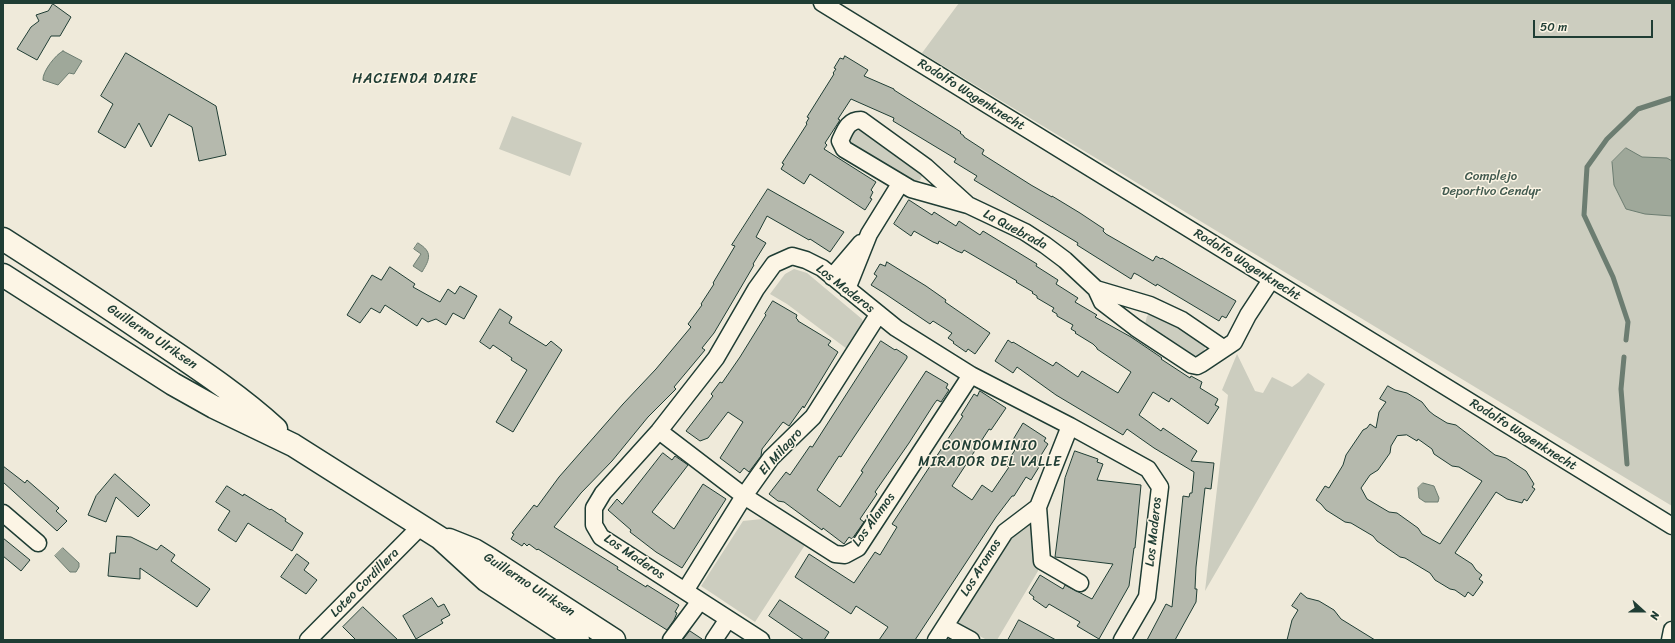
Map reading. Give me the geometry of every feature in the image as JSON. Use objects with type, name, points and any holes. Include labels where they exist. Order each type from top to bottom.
[{"type":"main road","name":"Guillermo Ulriksen","points":[[3,239],[13,249],[190,363],[244,400],[293,445]]},
{"type":"main road","name":"Guillermo Ulriksen","points":[[3,275],[162,378],[214,407],[293,445],[440,538],[486,580],[578,640]]},
{"type":"main road","points":[[162,378],[176,374],[190,363]]},
{"type":"main road","name":"Guillermo Ulriksen","points":[[440,538],[462,545],[489,558],[614,640]]},
{"type":"street","name":"Rodolfo Wagenknecht","points":[[822,3],[1672,526]]},
{"type":"street","name":"La Quebrada","points":[[968,205],[926,167],[861,120],[855,120],[845,129],[840,141],[844,148],[906,187],[968,205],[1024,232],[1045,245],[1065,260],[1096,289],[1102,302],[1136,328],[1192,365],[1197,366],[1234,342],[1248,315],[1271,280]]},
{"type":"street","points":[[832,277],[869,234],[906,187],[923,181],[926,167]]},
{"type":"street","points":[[847,289],[869,234]]},
{"type":"street","name":"Los Maderos","points":[[761,640],[601,537],[594,524],[594,508],[603,493],[659,431],[716,358],[756,289],[774,264],[792,256],[806,260],[822,268],[878,315],[896,328],[971,375],[1070,426],[1148,469],[1160,487],[1147,597],[1122,640]]},
{"type":"street","name":"La Quebrada","points":[[1096,289],[1150,305],[1182,320],[1223,348]]},
{"type":"street","points":[[1136,328],[1144,310],[1150,305]]},
{"type":"street","name":"El Milagro","points":[[685,591],[744,496],[771,458],[813,417],[878,315]]},
{"type":"street","name":"Los Álamos","points":[[659,431],[744,496],[835,554],[845,555],[858,548],[971,375]]},
{"type":"street","points":[[1070,426],[1038,507],[1042,561],[1080,583]]},
{"type":"street","name":"Los Aromos","points":[[936,640],[1004,532],[1038,507]]},
{"type":"street","points":[[3,513],[38,542]]},
{"type":"street","name":"Loteo Cordillera","points":[[308,640],[421,526]]},
{"type":"street","points":[[672,640],[700,601]]},
{"type":"street","points":[[714,640],[728,619]]},
{"type":"street","points":[[945,626],[971,640]]},
{"type":"street","points":[[1670,640],[1672,630]]},
{"type":"green space","name":"Complejo Deportivo Cendyr","points":[[959,3],[1672,3],[1672,506],[922,53]]},
{"type":"green space","points":[[512,116],[582,143],[570,176],[499,149]]},
{"type":"green space","points":[[867,127],[925,170],[920,180],[909,183],[853,149],[847,139],[853,128]]},
{"type":"green space","points":[[794,269],[807,273],[862,319],[863,322],[847,349],[787,304],[770,294],[785,274]]},
{"type":"green space","points":[[1154,311],[1204,341],[1205,348],[1201,357],[1195,358],[1145,324],[1147,316]]},
{"type":"green space","points":[[1237,354],[1255,391],[1263,393],[1272,377],[1292,387],[1308,373],[1325,384],[1205,591],[1228,395],[1222,390]]},
{"type":"green space","points":[[1035,518],[1038,571],[997,640],[987,640],[953,622],[1009,535]]},
{"type":"green space","points":[[762,519],[805,545],[755,622],[701,586],[743,521]]},
{"type":"shaded area","points":[[63,51],[82,61],[74,74],[69,73],[58,85],[43,80],[43,77],[50,64]]},
{"type":"shaded area","points":[[1626,148],[1642,157],[1667,158],[1672,161],[1672,216],[1645,214],[1626,209],[1614,185],[1612,162]]},
{"type":"shaded area","points":[[418,243],[423,246],[429,256],[422,272],[413,266],[421,254],[414,249]]},
{"type":"shaded area","points":[[1423,483],[1434,486],[1439,498],[1438,502],[1425,502],[1419,498],[1418,488]]},
{"type":"shaded area","points":[[63,548],[79,563],[79,567],[76,572],[70,572],[55,556]]},
{"type":"building","points":[[53,4],[71,17],[60,36],[51,36],[37,60],[17,49],[31,27],[39,21],[36,15],[48,11]]},
{"type":"building","points":[[126,53],[216,106],[226,155],[199,161],[192,127],[169,114],[151,147],[139,123],[125,148],[98,132],[113,104],[101,96]]},
{"type":"building","points":[[845,56],[868,70],[864,76],[894,89],[961,132],[960,133],[964,137],[984,150],[982,154],[1031,185],[1080,213],[1104,229],[1103,231],[1106,234],[1153,261],[1156,256],[1161,259],[1162,258],[1236,301],[1226,318],[1222,316],[1219,321],[1157,284],[1156,286],[1134,273],[1131,279],[1077,245],[1078,243],[974,180],[977,176],[954,162],[956,159],[893,121],[894,118],[851,99],[838,119],[840,120],[825,143],[827,145],[824,149],[876,182],[871,190],[873,192],[870,198],[872,199],[865,210],[810,174],[804,184],[781,169],[784,164],[782,163],[807,124],[806,123],[809,118],[807,117],[834,74],[833,73],[836,69],[834,68],[840,58],[843,59]]},
{"type":"building","points":[[768,189],[844,232],[830,252],[810,239],[809,240],[767,216],[756,237],[766,243],[714,333],[702,348],[705,350],[674,387],[676,389],[648,417],[612,461],[581,493],[554,527],[618,567],[617,569],[646,587],[647,585],[679,605],[675,612],[677,613],[674,620],[667,630],[538,549],[537,550],[529,544],[527,546],[524,543],[522,546],[511,539],[514,534],[512,533],[534,505],[537,507],[559,477],[656,369],[691,327],[688,324],[702,305],[701,304],[714,284],[713,283],[735,246],[732,245]]},
{"type":"building","points":[[909,200],[932,215],[934,212],[956,226],[959,221],[980,235],[983,231],[1037,264],[1036,266],[1058,280],[1056,284],[1078,298],[1075,302],[1097,315],[1095,317],[1131,337],[1190,378],[1191,376],[1202,382],[1200,388],[1218,399],[1215,405],[1219,407],[1208,424],[1171,398],[1169,402],[1153,392],[1139,415],[1161,431],[1163,428],[1197,451],[1191,461],[1214,463],[1211,489],[1205,488],[1196,567],[1196,602],[1175,640],[1147,640],[1166,604],[1172,607],[1183,496],[1189,497],[1190,493],[1192,493],[1194,472],[1154,448],[1127,429],[1123,435],[1056,395],[1017,367],[1013,373],[995,361],[1008,340],[1053,366],[1056,362],[1078,377],[1082,371],[1118,393],[1131,372],[1097,349],[1093,344],[1075,333],[1076,332],[1071,329],[1073,325],[1057,316],[1057,314],[1052,311],[1054,308],[1037,298],[1037,296],[1032,293],[1033,292],[1016,282],[1017,281],[964,250],[962,253],[939,241],[938,244],[914,231],[911,236],[894,224]]},
{"type":"building","points":[[887,262],[926,286],[946,300],[945,302],[990,333],[975,354],[968,349],[966,352],[953,343],[954,342],[948,338],[952,333],[933,321],[930,324],[871,285],[877,276],[874,274],[880,264],[885,266]]},
{"type":"building","points":[[390,267],[415,284],[413,287],[440,302],[448,289],[455,294],[460,286],[477,296],[464,319],[453,313],[446,325],[436,319],[428,322],[422,318],[417,326],[385,305],[380,313],[371,308],[360,323],[347,315],[372,275],[381,280]]},
{"type":"building","points":[[773,301],[797,315],[796,318],[798,321],[831,341],[828,345],[838,352],[804,408],[803,406],[789,426],[783,422],[762,449],[761,456],[749,472],[744,468],[740,473],[720,458],[743,422],[728,412],[708,438],[700,441],[686,431],[713,396],[711,394],[720,382],[722,383],[740,357]]},
{"type":"building","points":[[500,309],[512,317],[509,323],[546,346],[551,341],[562,350],[513,432],[496,422],[527,370],[511,360],[512,358],[493,345],[490,349],[480,342]]},
{"type":"building","points":[[881,341],[907,356],[907,358],[841,457],[839,456],[817,490],[840,507],[863,472],[861,471],[926,371],[948,384],[946,388],[949,390],[941,402],[937,400],[934,404],[875,492],[877,494],[860,519],[864,522],[852,539],[849,537],[844,544],[784,502],[778,501],[769,494],[786,472],[790,475],[810,446],[812,447]]},
{"type":"building","points":[[1388,386],[1395,390],[1407,393],[1422,402],[1434,415],[1447,423],[1456,425],[1495,455],[1506,458],[1526,471],[1534,484],[1532,487],[1535,489],[1527,501],[1524,499],[1522,503],[1507,499],[1496,492],[1455,553],[1472,564],[1482,575],[1479,579],[1483,582],[1473,596],[1468,592],[1465,597],[1435,580],[1430,573],[1405,558],[1400,557],[1377,541],[1373,536],[1351,523],[1345,522],[1326,510],[1316,500],[1325,486],[1329,488],[1343,465],[1346,455],[1363,430],[1370,424],[1376,428],[1379,412],[1386,402],[1380,399]],"holes":[[[1407,435],[1417,441],[1418,439],[1432,449],[1434,454],[1452,466],[1459,467],[1482,481],[1440,544],[1422,534],[1418,528],[1397,513],[1389,512],[1367,499],[1361,488],[1370,475],[1378,470],[1390,453],[1391,446],[1397,436]]]},
{"type":"building","points":[[980,391],[1006,408],[991,430],[989,429],[952,486],[972,500],[982,485],[992,492],[1009,467],[1005,465],[1017,447],[1011,443],[1023,423],[1046,438],[1044,441],[1048,444],[1035,465],[1039,467],[1031,480],[1026,477],[1014,496],[1012,496],[996,517],[915,640],[879,640],[888,627],[856,606],[851,614],[795,577],[809,554],[854,583],[875,552],[880,555],[897,527],[892,524],[963,416],[961,415],[974,394],[977,396]]},
{"type":"building","points":[[1075,451],[1098,459],[1097,462],[1103,464],[1097,480],[1141,485],[1135,548],[1129,586],[1099,639],[1077,626],[1080,622],[1049,604],[1046,608],[1033,599],[1034,597],[1029,593],[1040,575],[1063,589],[1065,585],[1092,599],[1113,564],[1055,557],[1065,478]]},
{"type":"building","points":[[663,453],[672,460],[675,456],[688,465],[652,512],[674,529],[703,484],[726,499],[682,568],[656,552],[630,532],[631,530],[608,510],[617,499],[622,504]]},
{"type":"building","points":[[3,466],[25,483],[27,480],[59,508],[56,511],[67,521],[57,531],[3,482]]},
{"type":"building","points":[[115,474],[150,505],[138,517],[116,497],[106,522],[88,515],[96,496]]},
{"type":"building","points":[[227,486],[243,496],[244,494],[270,510],[271,509],[303,533],[292,551],[248,523],[236,542],[218,530],[230,511],[216,502]]},
{"type":"building","points":[[117,536],[131,537],[157,550],[161,545],[175,555],[171,561],[210,589],[197,607],[140,568],[140,579],[108,576],[110,553],[115,553]]},
{"type":"building","points":[[3,538],[30,560],[21,571],[3,556]]},
{"type":"building","points":[[297,554],[309,563],[304,570],[317,580],[306,594],[281,577]]},
{"type":"building","points":[[1301,593],[1307,598],[1319,601],[1334,610],[1341,619],[1375,640],[1287,640],[1292,620],[1298,610],[1292,606]]},
{"type":"building","points":[[432,598],[438,607],[444,604],[450,615],[441,620],[443,623],[416,639],[403,616]]},
{"type":"building","points":[[780,600],[829,632],[824,640],[804,640],[769,616]]},
{"type":"building","points":[[363,607],[398,640],[356,640],[343,627]]},
{"type":"building","points":[[1019,620],[1056,640],[1008,640]]},
{"type":"building","points":[[690,631],[702,639],[702,640],[683,640]]},
{"type":"waterway","points":[[1626,340],[1628,322],[1613,277],[1584,215],[1587,167],[1607,139],[1638,109],[1672,98]]},
{"type":"waterway","points":[[1624,357],[1621,389],[1627,464]]},
{"type":"district","name":"HACIENDA DAIRE","points":[[415,79]]},
{"type":"district","name":"CONDOMINIO MIRADOR DEL VALLE","points":[[990,454]]}]
